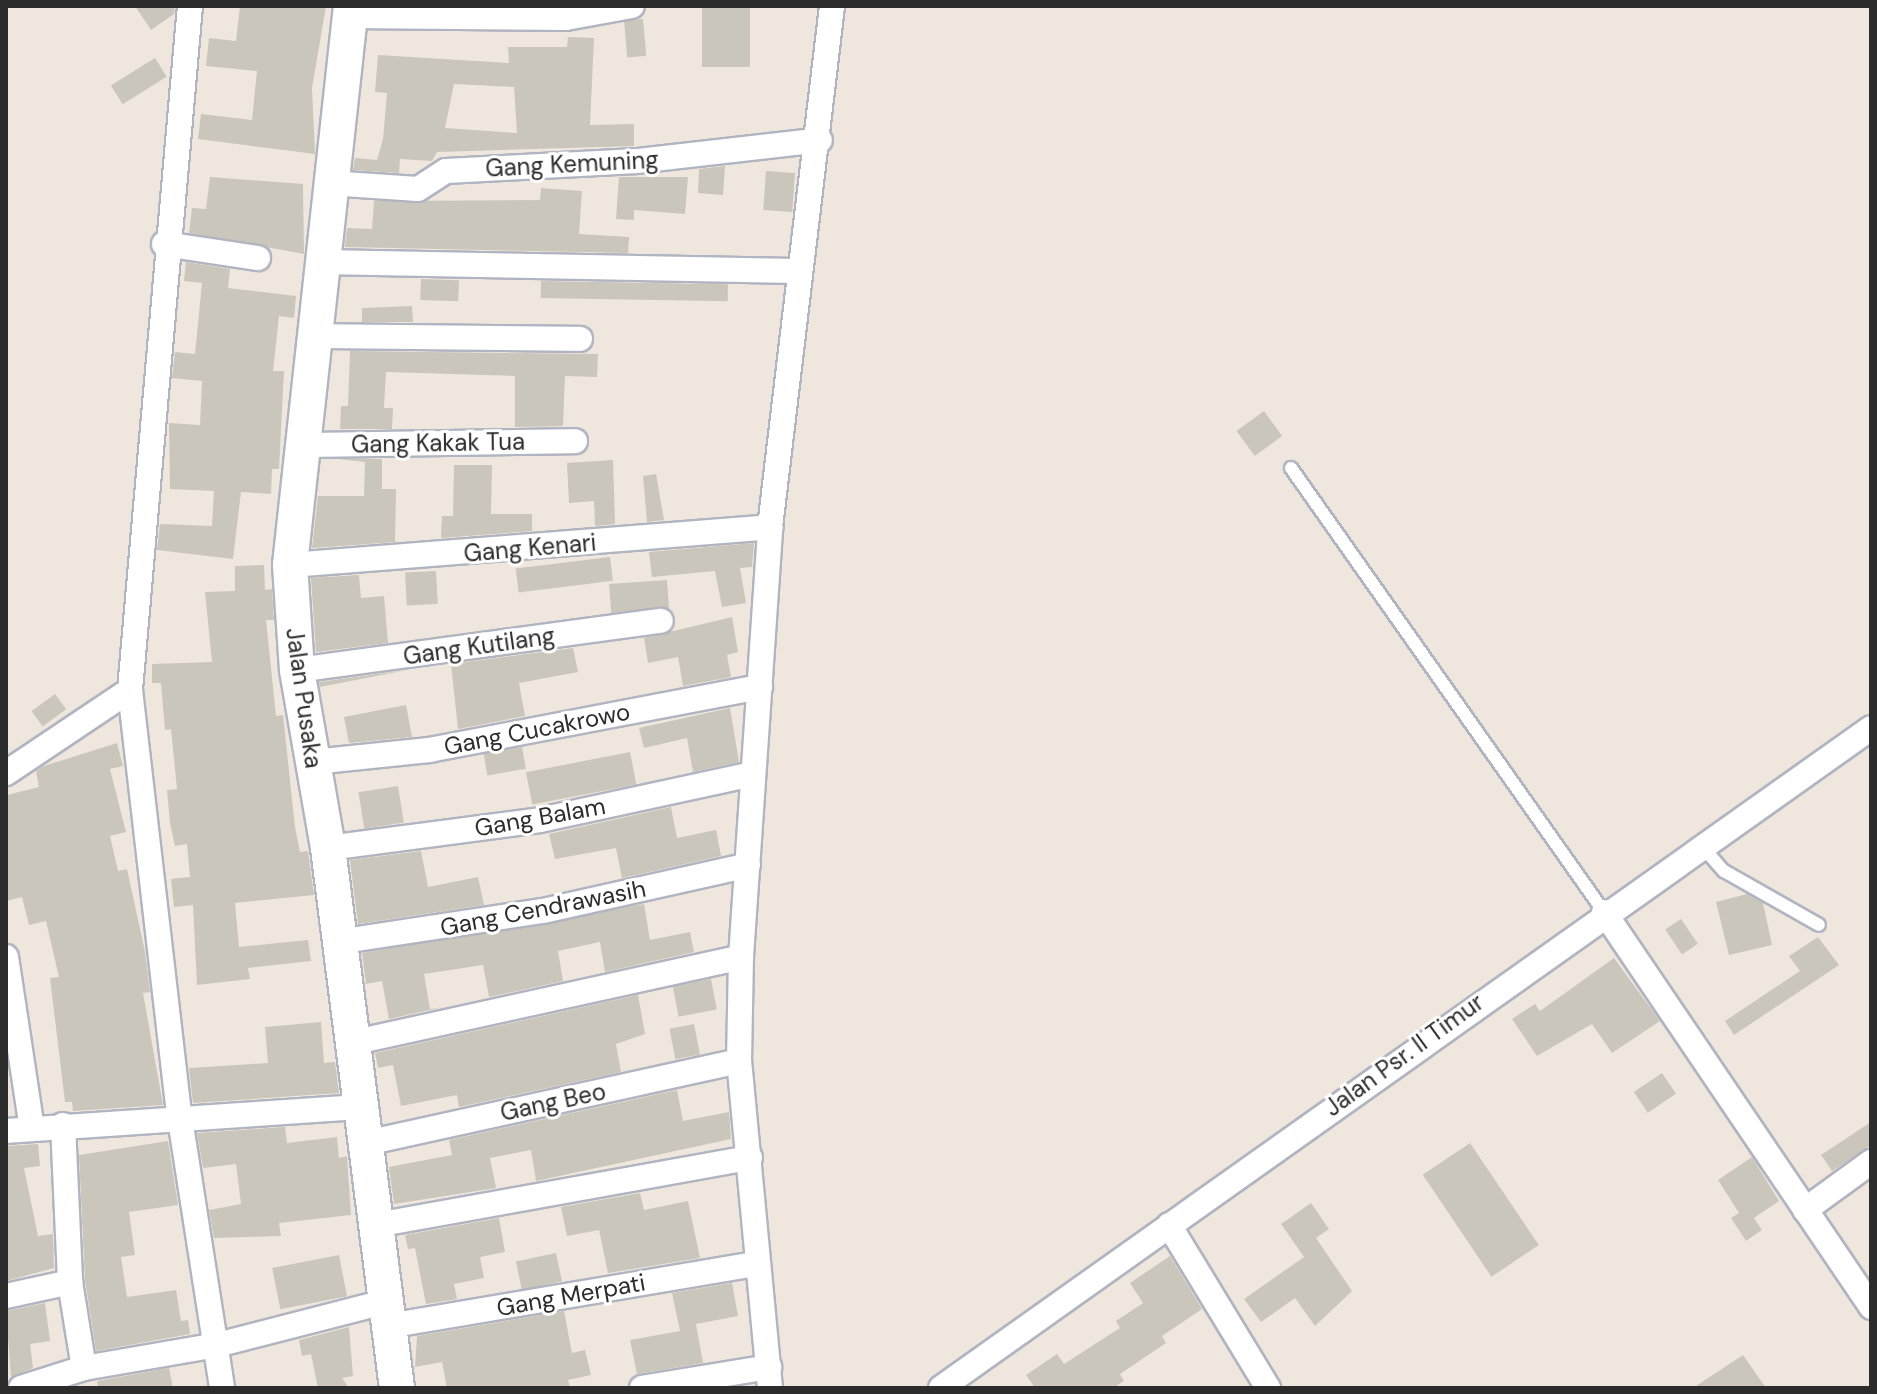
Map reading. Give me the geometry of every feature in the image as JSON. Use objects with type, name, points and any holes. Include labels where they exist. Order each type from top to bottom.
[{"type":"main road","name":"Jalan Pusaka","points":[[350,11],[290,565],[297,670],[328,848],[358,1107],[366,1143],[397,1388]]},
{"type":"street","points":[[190,6],[164,244],[130,690],[180,1119],[222,1388]]},
{"type":"street","points":[[350,11],[550,18],[632,6]]},
{"type":"street","points":[[642,1388],[769,1378],[753,1264],[750,1158],[739,1061],[749,775],[760,687],[770,527],[797,271],[820,140],[832,6]]},
{"type":"street","name":"Gang Kemuning","points":[[329,183],[418,189],[446,171],[637,161],[820,140]]},
{"type":"street","points":[[164,244],[258,258]]},
{"type":"street","points":[[321,262],[797,271]]},
{"type":"street","points":[[313,336],[580,339]]},
{"type":"street","name":"Gang Kakak Tua","points":[[301,445],[575,441]]},
{"type":"street","name":"Gang Kenari","points":[[290,565],[770,527]]},
{"type":"street","name":"Gang Kutilang","points":[[297,670],[661,621]]},
{"type":"street","name":"Gang Cucakrowo","points":[[313,762],[429,750],[760,687]]},
{"type":"street","points":[[6,773],[130,690]]},
{"type":"street","name":"Jalan Psr. II Timur","points":[[941,1388],[1604,912],[1871,728]]},
{"type":"street","name":"Gang Balam","points":[[328,848],[540,820],[749,775]]},
{"type":"street","name":"Gang Cendrawasih","points":[[337,942],[543,911],[748,865]]},
{"type":"street","points":[[1604,912],[1871,1307]]},
{"type":"street","points":[[6,957],[32,1128]]},
{"type":"street","points":[[351,1043],[741,957]]},
{"type":"street","name":"Gang Beo","points":[[366,1143],[739,1061]]},
{"type":"street","points":[[6,1131],[358,1107]]},
{"type":"street","points":[[63,1125],[70,1282],[84,1368]]},
{"type":"street","points":[[376,1225],[750,1158]]},
{"type":"street","points":[[1805,1210],[1871,1162]]},
{"type":"street","points":[[1169,1225],[1268,1388]]},
{"type":"street","name":"Gang Merpati","points":[[21,1388],[84,1368],[387,1314],[753,1264]]},
{"type":"street","points":[[6,1296],[70,1282]]},
{"type":"lane","points":[[1291,468],[1604,912]]},
{"type":"lane","points":[[1701,845],[1724,871],[1819,925]]},
{"type":"building","points":[[135,6],[175,6],[174,14],[151,30]]},
{"type":"building","points":[[240,6],[326,6],[312,88],[315,154],[198,139],[201,114],[252,120],[257,71],[206,66],[209,38],[236,41]]},
{"type":"building","points":[[702,6],[750,6],[750,67],[702,67]]},
{"type":"building","points":[[643,19],[646,56],[627,58],[624,21]]},
{"type":"building","points":[[568,37],[594,38],[590,125],[634,124],[634,146],[437,152],[432,161],[400,159],[399,173],[353,170],[355,158],[377,160],[383,139],[387,93],[375,92],[378,55],[509,63],[508,47],[567,47]],"holes":[[[454,84],[514,87],[517,133],[445,128]]]},
{"type":"building","points":[[155,58],[167,77],[123,104],[111,86]]},
{"type":"building","points":[[725,166],[723,195],[698,193],[699,169]]},
{"type":"building","points":[[766,171],[795,173],[792,212],[763,210]]},
{"type":"building","points":[[210,177],[303,184],[304,254],[189,233],[192,208],[206,209]]},
{"type":"building","points":[[619,177],[688,177],[685,214],[634,210],[634,220],[616,219]]},
{"type":"building","points":[[541,188],[582,191],[579,234],[629,237],[628,253],[345,247],[347,228],[372,229],[374,201],[540,200]]},
{"type":"building","points":[[186,262],[230,269],[228,288],[296,296],[294,318],[279,316],[273,371],[284,371],[279,469],[272,469],[271,494],[241,492],[233,559],[157,550],[160,524],[212,526],[214,491],[170,489],[169,423],[200,425],[202,381],[172,378],[175,352],[195,354],[202,283],[184,281]]},
{"type":"building","points":[[421,279],[459,280],[458,301],[420,300]]},
{"type":"building","points":[[541,281],[728,284],[728,301],[541,298]]},
{"type":"building","points":[[412,306],[413,322],[362,322],[362,308]]},
{"type":"building","points":[[350,351],[598,354],[597,377],[565,376],[563,426],[515,427],[515,376],[386,372],[384,408],[393,408],[392,429],[340,429],[341,406],[348,406]]},
{"type":"building","points":[[1264,411],[1282,436],[1255,456],[1236,431]]},
{"type":"building","points":[[338,459],[382,459],[382,489],[396,489],[395,542],[312,548],[318,496],[364,496],[365,462]]},
{"type":"building","points":[[613,460],[615,524],[595,526],[594,501],[569,503],[567,463]]},
{"type":"building","points":[[454,465],[492,465],[491,514],[532,514],[532,531],[441,538],[442,516],[453,516]]},
{"type":"building","points":[[656,474],[664,520],[647,522],[643,476]]},
{"type":"building","points":[[754,543],[752,567],[740,568],[746,603],[722,607],[715,571],[652,577],[649,552]]},
{"type":"building","points":[[610,557],[613,581],[519,592],[516,569]]},
{"type":"building","points":[[264,565],[265,590],[272,589],[274,620],[266,620],[276,716],[283,715],[295,827],[300,852],[308,851],[314,895],[235,903],[239,947],[308,940],[311,961],[248,968],[250,979],[197,985],[193,905],[174,907],[171,879],[190,877],[187,844],[175,846],[170,823],[167,790],[177,789],[171,729],[165,730],[161,683],[152,683],[152,664],[212,662],[205,592],[235,591],[235,566]]},
{"type":"building","points":[[436,571],[438,604],[407,606],[405,573]]},
{"type":"building","points":[[359,575],[361,598],[384,596],[388,643],[316,652],[311,578]]},
{"type":"building","points":[[667,580],[669,609],[611,613],[609,584]]},
{"type":"building","points":[[732,617],[738,652],[727,655],[731,677],[683,686],[678,657],[648,663],[644,638]]},
{"type":"building","points":[[573,648],[578,672],[519,683],[525,716],[458,729],[451,664]]},
{"type":"building","points":[[407,670],[320,687],[319,682]]},
{"type":"building","points":[[55,694],[66,709],[43,726],[32,711]]},
{"type":"building","points":[[406,705],[412,737],[349,743],[344,717]]},
{"type":"building","points":[[730,708],[739,762],[693,772],[687,738],[644,748],[639,728]]},
{"type":"building","points":[[117,743],[123,766],[110,769],[126,832],[110,836],[118,871],[127,869],[145,952],[150,992],[143,993],[163,1105],[73,1111],[72,1102],[65,1102],[50,978],[59,977],[46,921],[29,925],[22,897],[6,901],[7,795],[39,787],[36,771],[44,766]]},
{"type":"building","points":[[522,747],[526,769],[487,775],[484,754]]},
{"type":"building","points":[[630,752],[636,784],[532,805],[526,772]]},
{"type":"building","points":[[398,786],[404,823],[364,829],[358,792]]},
{"type":"building","points":[[671,807],[677,838],[716,830],[721,856],[622,878],[616,848],[555,859],[549,834]]},
{"type":"building","points":[[421,851],[428,887],[478,877],[484,905],[358,924],[350,860]]},
{"type":"building","points":[[1747,894],[1763,903],[1772,945],[1729,955],[1716,902]]},
{"type":"building","points":[[644,904],[650,940],[690,932],[694,952],[605,972],[600,942],[558,951],[563,981],[489,997],[483,965],[424,974],[430,1009],[443,1007],[389,1019],[382,981],[366,984],[362,953]]},
{"type":"building","points":[[1681,919],[1698,944],[1682,954],[1665,930]]},
{"type":"building","points":[[1818,937],[1839,965],[1734,1035],[1725,1021],[1800,971],[1789,956]]},
{"type":"building","points":[[1614,958],[1660,1021],[1612,1053],[1592,1024],[1537,1056],[1512,1019],[1535,1004],[1540,1011]]},
{"type":"building","points":[[711,979],[717,1009],[679,1017],[673,986]]},
{"type":"building","points":[[638,995],[645,1034],[616,1044],[621,1072],[459,1107],[457,1095],[401,1106],[393,1065],[378,1068],[375,1053]]},
{"type":"building","points":[[321,1022],[324,1063],[335,1062],[339,1093],[193,1103],[189,1068],[268,1063],[265,1027]]},
{"type":"building","points":[[694,1024],[700,1054],[675,1059],[669,1029]]},
{"type":"building","points":[[1662,1073],[1676,1094],[1648,1113],[1634,1092]]},
{"type":"building","points":[[677,1090],[683,1121],[729,1112],[731,1139],[536,1181],[531,1150],[490,1158],[496,1188],[394,1204],[389,1167],[452,1155],[449,1140]]},
{"type":"building","points":[[1871,1122],[1871,1145],[1832,1171],[1821,1155]]},
{"type":"building","points":[[285,1127],[287,1143],[337,1137],[339,1158],[347,1156],[351,1215],[279,1223],[281,1236],[214,1238],[209,1210],[241,1204],[236,1164],[203,1168],[197,1133]]},
{"type":"building","points":[[168,1141],[178,1205],[129,1212],[135,1255],[121,1257],[127,1297],[176,1290],[181,1321],[188,1320],[190,1334],[96,1351],[85,1280],[79,1155]]},
{"type":"building","points":[[1470,1143],[1539,1245],[1492,1277],[1423,1175]]},
{"type":"building","points":[[38,1144],[40,1166],[24,1168],[38,1236],[53,1234],[54,1268],[6,1281],[6,1146]]},
{"type":"building","points":[[1752,1157],[1779,1201],[1754,1218],[1762,1230],[1746,1241],[1731,1218],[1739,1213],[1718,1180]]},
{"type":"building","points":[[640,1193],[644,1210],[688,1201],[700,1258],[608,1273],[599,1230],[567,1236],[561,1207]]},
{"type":"building","points":[[1311,1203],[1329,1229],[1316,1238],[1352,1291],[1315,1326],[1295,1298],[1261,1322],[1244,1299],[1304,1257],[1281,1224]]},
{"type":"building","points":[[499,1218],[505,1252],[480,1257],[484,1278],[454,1284],[457,1299],[426,1304],[415,1248],[408,1249],[405,1235]]},
{"type":"building","points":[[556,1253],[562,1281],[522,1290],[516,1262]]},
{"type":"building","points":[[339,1255],[347,1296],[280,1309],[272,1268]]},
{"type":"building","points":[[1170,1256],[1202,1309],[1162,1336],[1166,1343],[1120,1374],[1124,1381],[1113,1388],[1035,1388],[1026,1375],[1057,1354],[1064,1364],[1120,1328],[1116,1321],[1143,1303],[1130,1283]]},
{"type":"building","points":[[732,1283],[738,1316],[696,1324],[703,1363],[637,1374],[630,1340],[680,1331],[672,1293]]},
{"type":"building","points":[[45,1303],[50,1341],[30,1344],[33,1368],[11,1377],[6,1311]]},
{"type":"building","points":[[564,1311],[572,1353],[585,1350],[591,1375],[568,1380],[570,1388],[447,1388],[442,1362],[415,1367],[417,1336]]},
{"type":"building","points":[[349,1327],[353,1376],[342,1378],[349,1388],[318,1388],[311,1354],[302,1356],[299,1340]]},
{"type":"building","points":[[1743,1355],[1766,1388],[1693,1388]]},
{"type":"building","points":[[169,1368],[173,1388],[98,1388],[97,1381]]}]
